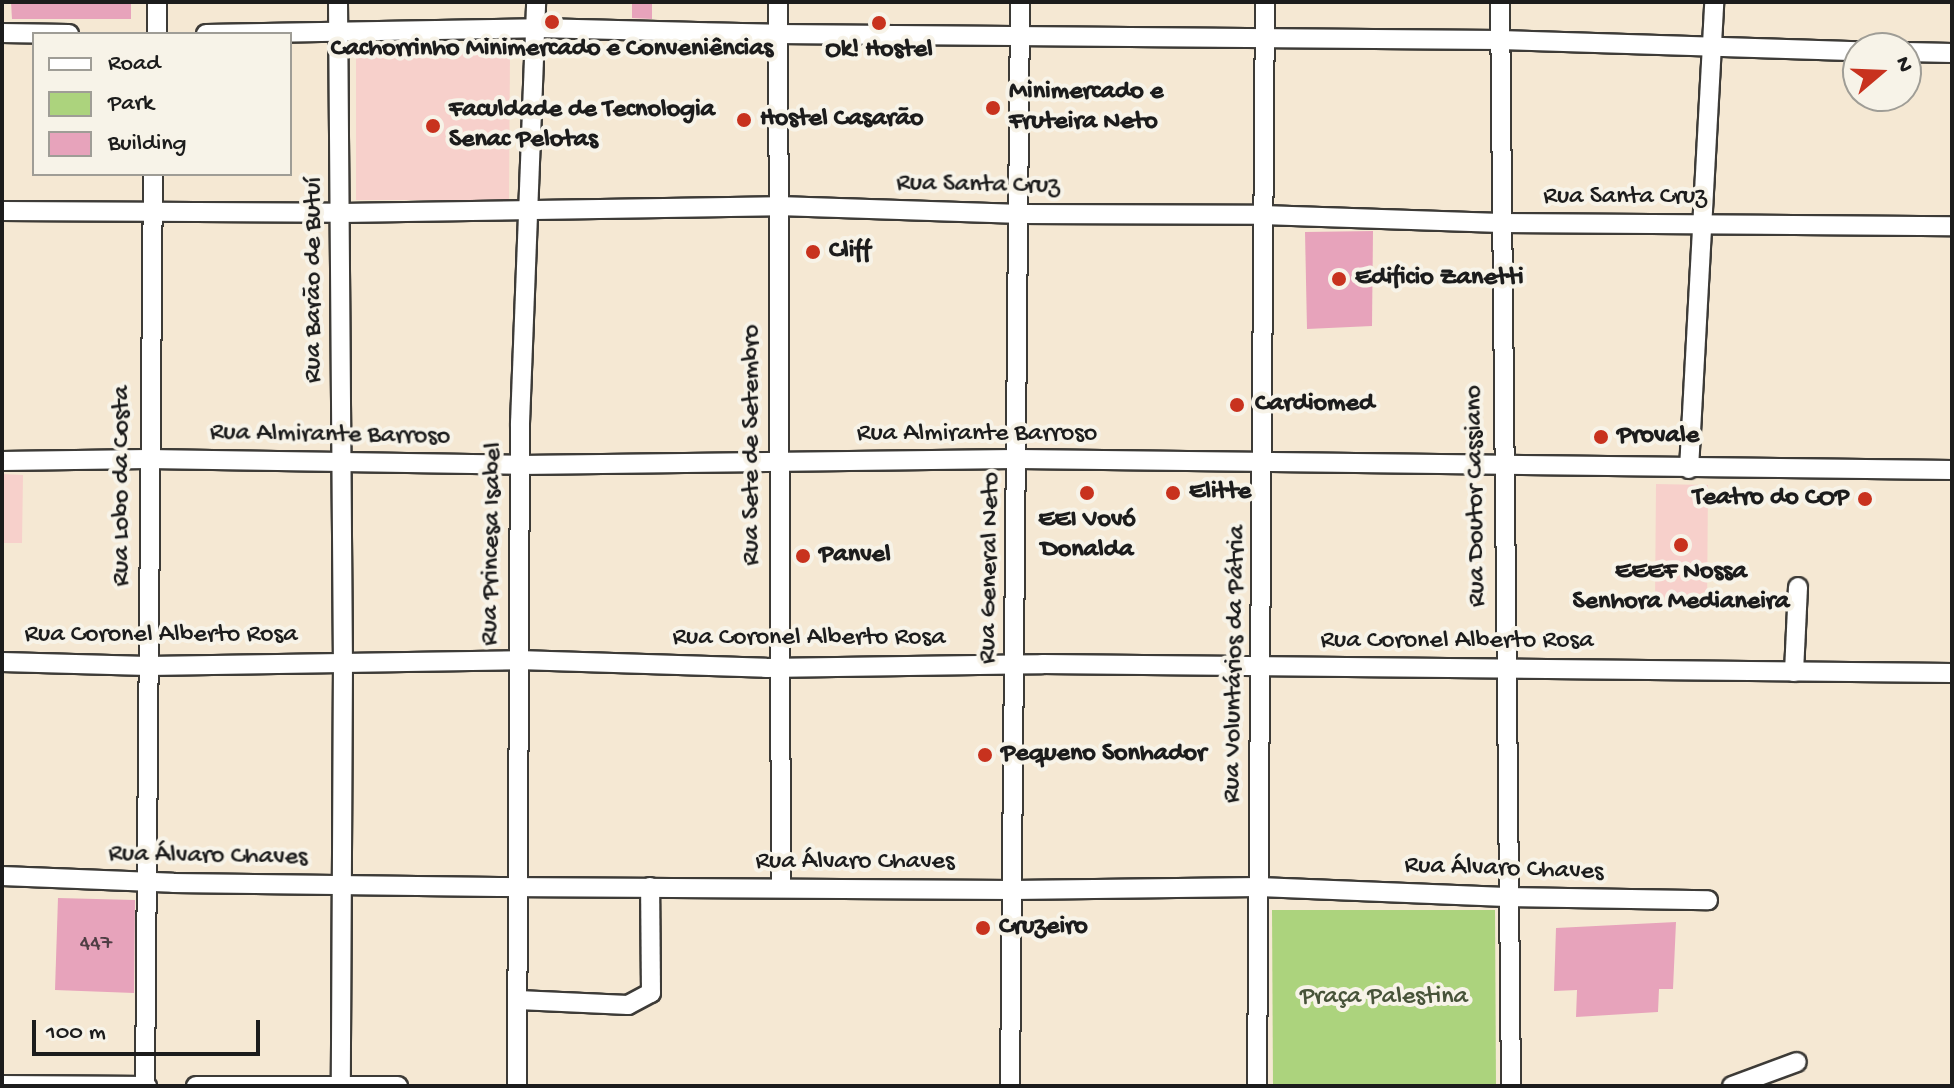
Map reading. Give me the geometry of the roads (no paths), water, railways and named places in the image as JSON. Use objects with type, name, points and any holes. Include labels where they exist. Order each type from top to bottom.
[{"type":"street","points":[[157,2],[157,32]]},
{"type":"street","name":"Rua Barão de Butuí","points":[[338,2],[343,662],[341,1085]]},
{"type":"street","name":"Rua Princesa Isabel","points":[[517,1086],[520,465],[536,2]]},
{"type":"street","name":"Rua Sete de Setembro","points":[[778,2],[781,888]]},
{"type":"street","name":"Rua General Neto","points":[[1010,1086],[1019,459],[1020,2]]},
{"type":"street","name":"Rua Voluntários da Pátria","points":[[1257,1086],[1263,667],[1265,2]]},
{"type":"street","name":"Rua Doutor Cassiano","points":[[1500,2],[1506,897],[1511,1086]]},
{"type":"street","points":[[1689,469],[1714,2]]},
{"type":"street","points":[[292,32],[537,28],[777,34],[1500,40],[1842,51]]},
{"type":"street","points":[[2,33],[32,33]]},
{"type":"street","points":[[1922,52],[1952,53]]},
{"type":"street","name":"Rua Lobo da Costa","points":[[146,1086],[148,459],[153,176]]},
{"type":"street","name":"Rua Santa Cruz","points":[[2,211],[341,213],[778,206],[1501,223],[1952,226]]},
{"type":"street","name":"Rua Almirante Barroso","points":[[2,461],[148,459],[520,465],[1019,459],[1952,470]]},
{"type":"street","points":[[1794,672],[1798,587]]},
{"type":"street","name":"Rua Coronel Alberto Rosa","points":[[2,662],[148,666],[518,660],[780,668],[1016,664],[1952,673]]},
{"type":"street","name":"Rua Álvaro Chaves","points":[[2,876],[340,886],[1012,890],[1259,887],[1506,897],[1708,900]]},
{"type":"street","points":[[518,1000],[628,1005],[651,993],[650,887]]},
{"type":"street","points":[[1732,1086],[1797,1062]]},
{"type":"street","points":[[2,1085],[146,1086]]},
{"type":"street","points":[[196,1086],[398,1086]]},
{"type":"place","name":"Cachorrinho Minimercado e Conveniências","points":[[552,22]]},
{"type":"place","name":"Ok! Hostel","points":[[879,23]]},
{"type":"place","name":"Minimercado e Fruteira Neto","points":[[993,108]]},
{"type":"place","name":"Hostel Casarão","points":[[744,120]]},
{"type":"place","name":"Faculdade de Tecnologia Senac Pelotas","points":[[433,126]]},
{"type":"place","name":"Cliff","points":[[813,252]]},
{"type":"place","name":"Edificio Zanetti","points":[[1339,279]]},
{"type":"place","name":"Cardiomed","points":[[1237,405]]},
{"type":"place","name":"Provale","points":[[1601,437]]},
{"type":"place","name":"EEI Vovó Donalda","points":[[1087,493]]},
{"type":"place","name":"Elitte","points":[[1173,493]]},
{"type":"place","name":"Teatro do COP","points":[[1865,499]]},
{"type":"place","name":"EEEF Nossa Senhora Medianeira","points":[[1681,545]]},
{"type":"place","name":"Panvel","points":[[803,556]]},
{"type":"place","name":"Pequeno Sonhador","points":[[985,755]]},
{"type":"place","name":"Cruzeiro","points":[[983,928]]},
{"type":"park label","name":"Praça Palestina","points":[[1384,998]]}]
